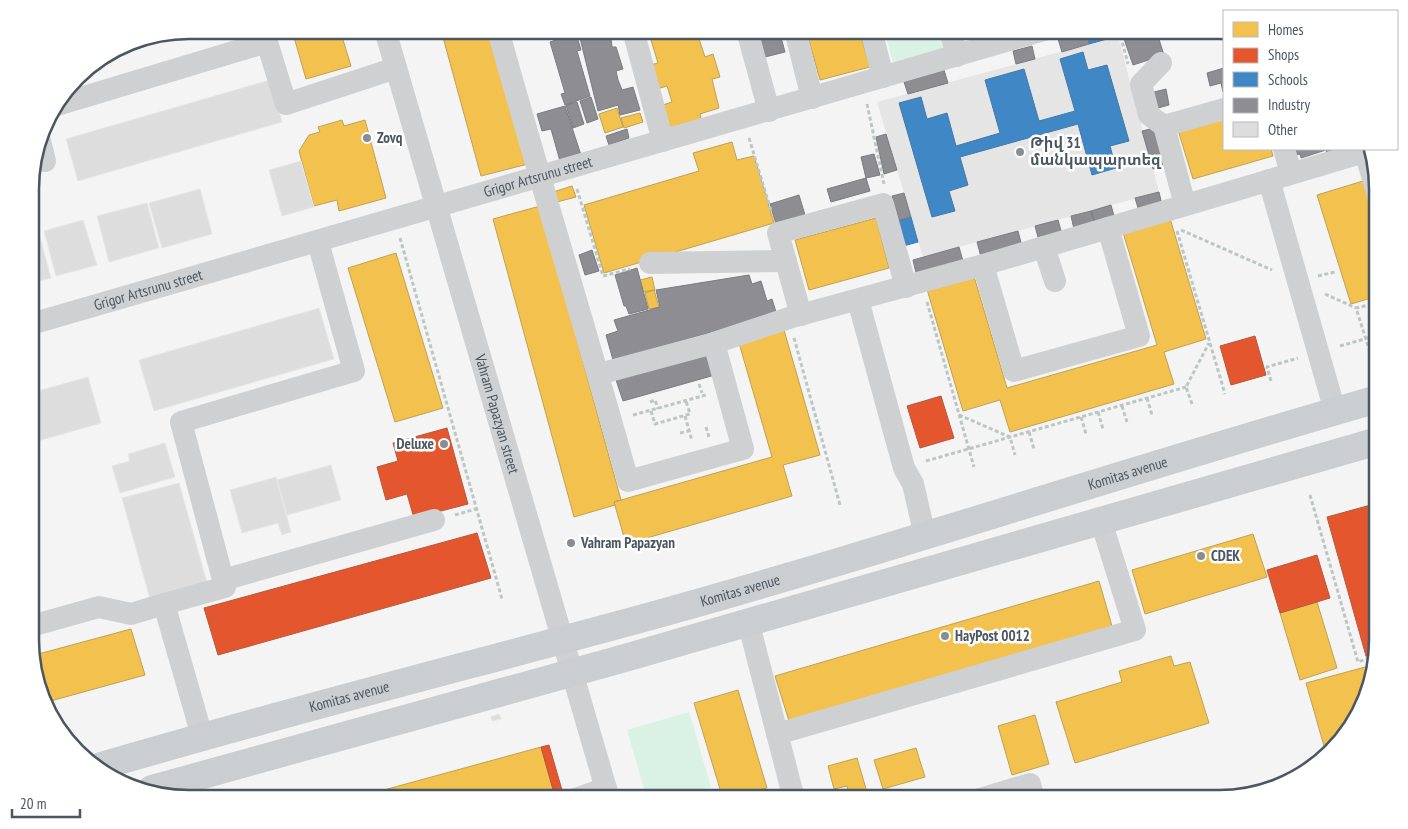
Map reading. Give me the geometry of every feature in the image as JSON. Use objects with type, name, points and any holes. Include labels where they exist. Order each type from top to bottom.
[{"type":"main road","name":"Komitas avenue","points":[[106,765],[202,736],[641,618],[925,536],[1369,402]]},
{"type":"main road","points":[[163,788],[1369,444]]},
{"type":"street","points":[[67,102],[256,39]]},
{"type":"street","points":[[266,39],[286,104],[396,68]]},
{"type":"street","name":"Vahram Papazyan street","points":[[388,39],[606,790]]},
{"type":"street","points":[[500,39],[539,178],[599,374],[628,480],[743,449],[714,343]]},
{"type":"street","points":[[635,39],[663,141]]},
{"type":"street","points":[[749,39],[769,111]]},
{"type":"street","points":[[797,39],[812,98]]},
{"type":"street","points":[[871,39],[873,80]]},
{"type":"street","points":[[952,39],[957,56]]},
{"type":"street","name":"Grigor Artsrunu street","points":[[39,322],[395,220],[1011,39]]},
{"type":"street","points":[[1161,63],[1141,84],[1149,114],[1164,126],[1185,205]]},
{"type":"street","points":[[1164,126],[1223,110]]},
{"type":"street","points":[[1284,150],[1291,173]]},
{"type":"street","points":[[599,374],[714,343],[795,317],[983,265],[1364,153]]},
{"type":"street","points":[[1269,180],[1335,411]]},
{"type":"street","points":[[795,317],[786,260],[778,233],[883,204],[913,285]]},
{"type":"street","points":[[983,265],[1014,371],[1138,336],[1108,228]]},
{"type":"street","points":[[39,624],[99,607],[131,614],[225,587],[181,422],[354,371],[318,242]]},
{"type":"street","points":[[1044,247],[1055,281]]},
{"type":"street","points":[[650,263],[786,260]]},
{"type":"street","points":[[858,300],[904,468],[913,484],[925,536]]},
{"type":"street","points":[[223,580],[434,520]]},
{"type":"street","points":[[778,734],[1135,630],[1101,521]]},
{"type":"street","points":[[164,604],[202,736]]},
{"type":"street","points":[[748,621],[792,790]]},
{"type":"street","points":[[1010,790],[1030,784],[1032,790]]},
{"type":"path","points":[[1122,39],[1129,66],[1141,84]]},
{"type":"path","points":[[873,80],[884,182],[883,204]]},
{"type":"path","points":[[743,118],[778,233]]},
{"type":"path","points":[[578,194],[603,276],[650,263]]},
{"type":"path","points":[[395,220],[502,599]]},
{"type":"path","points":[[1225,394],[1176,227],[1298,281]]},
{"type":"path","points":[[913,285],[959,415],[974,467]]},
{"type":"path","points":[[1369,305],[1356,308],[1369,349]]},
{"type":"path","points":[[795,317],[840,505]]},
{"type":"path","points":[[904,468],[1186,387],[1210,342]]},
{"type":"path","points":[[1186,387],[1192,404]]},
{"type":"path","points":[[1147,398],[1152,415]]},
{"type":"path","points":[[650,402],[655,400],[658,408]]},
{"type":"path","points":[[687,400],[690,414],[655,424],[650,411],[658,408],[687,400]]},
{"type":"path","points":[[1122,406],[1127,422]]},
{"type":"path","points":[[1098,412],[1103,429]]},
{"type":"path","points":[[959,415],[1010,437]]},
{"type":"path","points":[[1081,417],[1086,434]]},
{"type":"path","points":[[680,433],[689,430]]},
{"type":"path","points":[[1029,432],[1034,450]]},
{"type":"path","points":[[1010,437],[1015,455]]},
{"type":"path","points":[[1310,495],[1358,662],[1367,659]]},
{"type":"shaded area","name":"Թիվ 31 մանկապարտեզ","points":[[1107,39],[1119,39],[1159,192],[923,257],[877,102]]},
{"type":"green space","points":[[887,39],[948,39],[950,47],[893,62]]},
{"type":"green space","points":[[689,712],[711,787],[700,790],[644,790],[627,730]]},
{"type":"building: Homes","points":[[295,39],[343,39],[351,66],[306,79]]},
{"type":"building: Homes","points":[[443,39],[493,39],[528,164],[481,176]]},
{"type":"building: Homes","points":[[651,39],[699,39],[705,57],[713,54],[720,77],[712,79],[719,108],[700,114],[702,122],[668,133],[660,106],[672,102],[667,86],[657,89],[650,65],[658,63]]},
{"type":"building: Homes","points":[[809,39],[862,39],[870,67],[820,80]]},
{"type":"building: Homes","points":[[617,108],[623,127],[605,133],[599,114]]},
{"type":"building: Homes","points":[[640,113],[643,122],[624,128],[621,118]]},
{"type":"building: Homes","points":[[1223,116],[1223,150],[1271,150],[1273,156],[1193,179],[1178,130]]},
{"type":"building: Homes","points":[[342,120],[344,126],[365,120],[386,198],[339,211],[337,200],[314,206],[299,151],[309,135],[320,132],[318,127]]},
{"type":"building: Homes","points":[[732,142],[737,160],[754,156],[774,223],[604,273],[584,205],[699,171],[693,153]]},
{"type":"building: Homes","points":[[1363,181],[1369,201],[1369,299],[1351,304],[1317,195]]},
{"type":"building: Homes","points":[[572,186],[576,197],[553,203],[550,193]]},
{"type":"building: Homes","points":[[540,206],[621,500],[614,502],[615,505],[574,517],[493,219]]},
{"type":"building: Homes","points":[[1169,215],[1206,339],[1164,352],[1174,384],[1010,432],[1000,400],[963,411],[926,286],[973,273],[1007,388],[1157,345],[1122,229]]},
{"type":"building: Homes","points":[[876,218],[889,268],[809,290],[795,240]]},
{"type":"building: Homes","points":[[396,253],[443,408],[395,422],[348,268]]},
{"type":"building: Homes","points":[[652,277],[655,290],[643,292],[640,280]]},
{"type":"building: Homes","points":[[654,290],[659,307],[649,309],[645,293]]},
{"type":"building: Homes","points":[[784,330],[820,455],[783,465],[792,496],[626,544],[614,502],[772,457],[739,343]]},
{"type":"building: Homes","points":[[1253,534],[1267,577],[1145,614],[1132,570]]},
{"type":"building: Homes","points":[[1099,581],[1112,626],[789,721],[775,676]]},
{"type":"building: Homes","points":[[1317,602],[1337,668],[1300,680],[1280,613]]},
{"type":"building: Homes","points":[[131,629],[145,675],[52,701],[44,679],[40,654]]},
{"type":"building: Homes","points":[[1171,656],[1174,666],[1190,662],[1209,723],[1075,763],[1056,702],[1122,682],[1119,671]]},
{"type":"building: Homes","points":[[1366,667],[1358,697],[1349,715],[1325,746],[1324,746],[1306,683]]},
{"type":"building: Homes","points":[[738,690],[767,788],[759,790],[720,790],[694,703]]},
{"type":"building: Homes","points":[[1035,715],[1049,764],[1012,775],[998,726]]},
{"type":"building: Homes","points":[[541,747],[553,790],[384,790]]},
{"type":"building: Homes","points":[[916,748],[925,777],[883,789],[874,760]]},
{"type":"building: Homes","points":[[857,758],[866,790],[848,790],[847,786],[834,789],[828,766]]},
{"type":"building: Shops","points":[[1255,336],[1266,375],[1231,385],[1220,346]]},
{"type":"building: Shops","points":[[941,396],[954,438],[920,448],[907,406]]},
{"type":"building: Shops","points":[[447,428],[468,504],[414,518],[407,494],[386,500],[377,467],[398,461],[393,443]]},
{"type":"building: Shops","points":[[1369,505],[1368,655],[1366,656],[1327,517]]},
{"type":"building: Shops","points":[[477,533],[491,578],[218,655],[204,608]]},
{"type":"building: Shops","points":[[1317,555],[1330,598],[1280,613],[1267,570]]},
{"type":"building: Shops","points":[[549,745],[562,790],[553,790],[541,747]]},
{"type":"building: Schools","points":[[1088,39],[1107,39],[1089,44]]},
{"type":"building: Schools","points":[[1083,52],[1088,70],[1107,65],[1129,141],[1110,146],[1116,168],[1092,175],[1078,124],[960,157],[968,185],[949,191],[955,211],[932,217],[899,103],[921,97],[927,119],[947,113],[956,146],[1000,133],[985,80],[1024,69],[1039,121],[1075,111],[1060,59]]},
{"type":"building: Schools","points":[[911,217],[918,242],[903,246],[896,221]]},
{"type":"building: Industry","points":[[578,39],[581,50],[577,51],[590,96],[565,105],[561,94],[565,93],[550,42]]},
{"type":"building: Industry","points":[[580,39],[611,39],[612,47],[616,47],[623,69],[616,71],[622,90],[633,87],[640,110],[620,115],[618,105],[598,111]]},
{"type":"building: Industry","points":[[760,39],[781,39],[785,52],[765,57]]},
{"type":"building: Industry","points":[[1058,39],[1088,39],[1089,44],[1062,52]]},
{"type":"building: Industry","points":[[1124,39],[1159,39],[1164,55],[1133,65]]},
{"type":"building: Industry","points":[[1032,46],[1035,59],[1016,64],[1013,51]]},
{"type":"building: Industry","points":[[1223,68],[1223,92],[1221,83],[1210,86],[1207,73]]},
{"type":"building: Industry","points":[[944,70],[948,83],[908,94],[904,82]]},
{"type":"building: Industry","points":[[1166,89],[1169,105],[1158,108],[1154,92]]},
{"type":"building: Industry","points":[[591,97],[598,119],[587,123],[580,101]]},
{"type":"building: Industry","points":[[577,102],[584,124],[573,128],[566,105]]},
{"type":"building: Industry","points":[[565,106],[581,155],[560,161],[551,129],[542,131],[537,114]]},
{"type":"building: Industry","points":[[1154,128],[1164,167],[1153,169],[1142,131]]},
{"type":"building: Industry","points":[[627,129],[629,138],[609,145],[606,136]]},
{"type":"building: Industry","points":[[886,134],[897,170],[884,174],[876,137]]},
{"type":"building: Industry","points":[[1288,150],[1326,150],[1301,158],[1300,154],[1291,157]]},
{"type":"building: Industry","points":[[1326,150],[1337,150],[1327,153]]},
{"type":"building: Industry","points":[[874,154],[880,175],[866,178],[861,157]]},
{"type":"building: Industry","points":[[866,178],[870,191],[831,202],[827,189]]},
{"type":"building: Industry","points":[[1159,192],[1162,205],[1139,211],[1135,198]]},
{"type":"building: Industry","points":[[904,193],[911,217],[899,220],[892,196]]},
{"type":"building: Industry","points":[[799,195],[805,215],[776,224],[770,204]]},
{"type":"building: Industry","points":[[1111,205],[1114,216],[1094,221],[1091,211]]},
{"type":"building: Industry","points":[[1091,211],[1095,223],[1074,229],[1071,216]]},
{"type":"building: Industry","points":[[1058,220],[1062,234],[1039,241],[1035,226]]},
{"type":"building: Industry","points":[[1018,231],[1022,246],[981,257],[977,242]]},
{"type":"building: Industry","points":[[959,247],[963,261],[916,273],[913,260]]},
{"type":"building: Industry","points":[[592,250],[599,271],[585,275],[579,255]]},
{"type":"building: Industry","points":[[637,268],[648,309],[629,314],[626,306],[624,306],[615,275]]},
{"type":"building: Industry","points":[[749,275],[752,284],[761,281],[767,301],[772,299],[776,312],[613,360],[606,335],[618,331],[614,320],[660,307],[656,290]]},
{"type":"building: Industry","points":[[709,354],[715,375],[623,401],[616,380]]},
{"type":"building: Other","points":[[270,80],[282,122],[78,181],[66,139]]},
{"type":"building: Other","points":[[301,161],[314,207],[282,216],[269,170]]},
{"type":"building: Other","points":[[200,189],[212,234],[162,248],[149,203]]},
{"type":"building: Other","points":[[147,203],[159,248],[109,262],[97,216]]},
{"type":"building: Other","points":[[83,220],[97,265],[56,276],[44,231]]},
{"type":"building: Other","points":[[39,234],[51,278],[39,281]]},
{"type":"building: Other","points":[[319,308],[334,359],[154,411],[139,360]]},
{"type":"building: Other","points":[[88,377],[101,423],[39,441],[39,391]]},
{"type":"building: Other","points":[[165,443],[175,477],[120,493],[112,466],[130,461],[128,454]]},
{"type":"building: Other","points":[[331,465],[341,500],[287,515],[277,480]]},
{"type":"building: Other","points":[[276,477],[291,532],[282,535],[278,523],[242,533],[230,490]]},
{"type":"building: Other","points":[[179,483],[207,583],[150,599],[122,498]]},
{"type":"building: Other","points":[[499,714],[501,719],[492,721],[491,717]]},
{"type":"place","name":"Zovq","points":[[367,138]]},
{"type":"place","name":"Թիվ 31 մանկապարտեզ","points":[[1020,152]]},
{"type":"place","name":"Deluxe","points":[[444,444]]},
{"type":"place","name":"Vahram Papazyan","points":[[571,543]]},
{"type":"place","name":"CDEK","points":[[1201,556]]},
{"type":"place","name":"HayPost 0012","points":[[945,636]]}]
